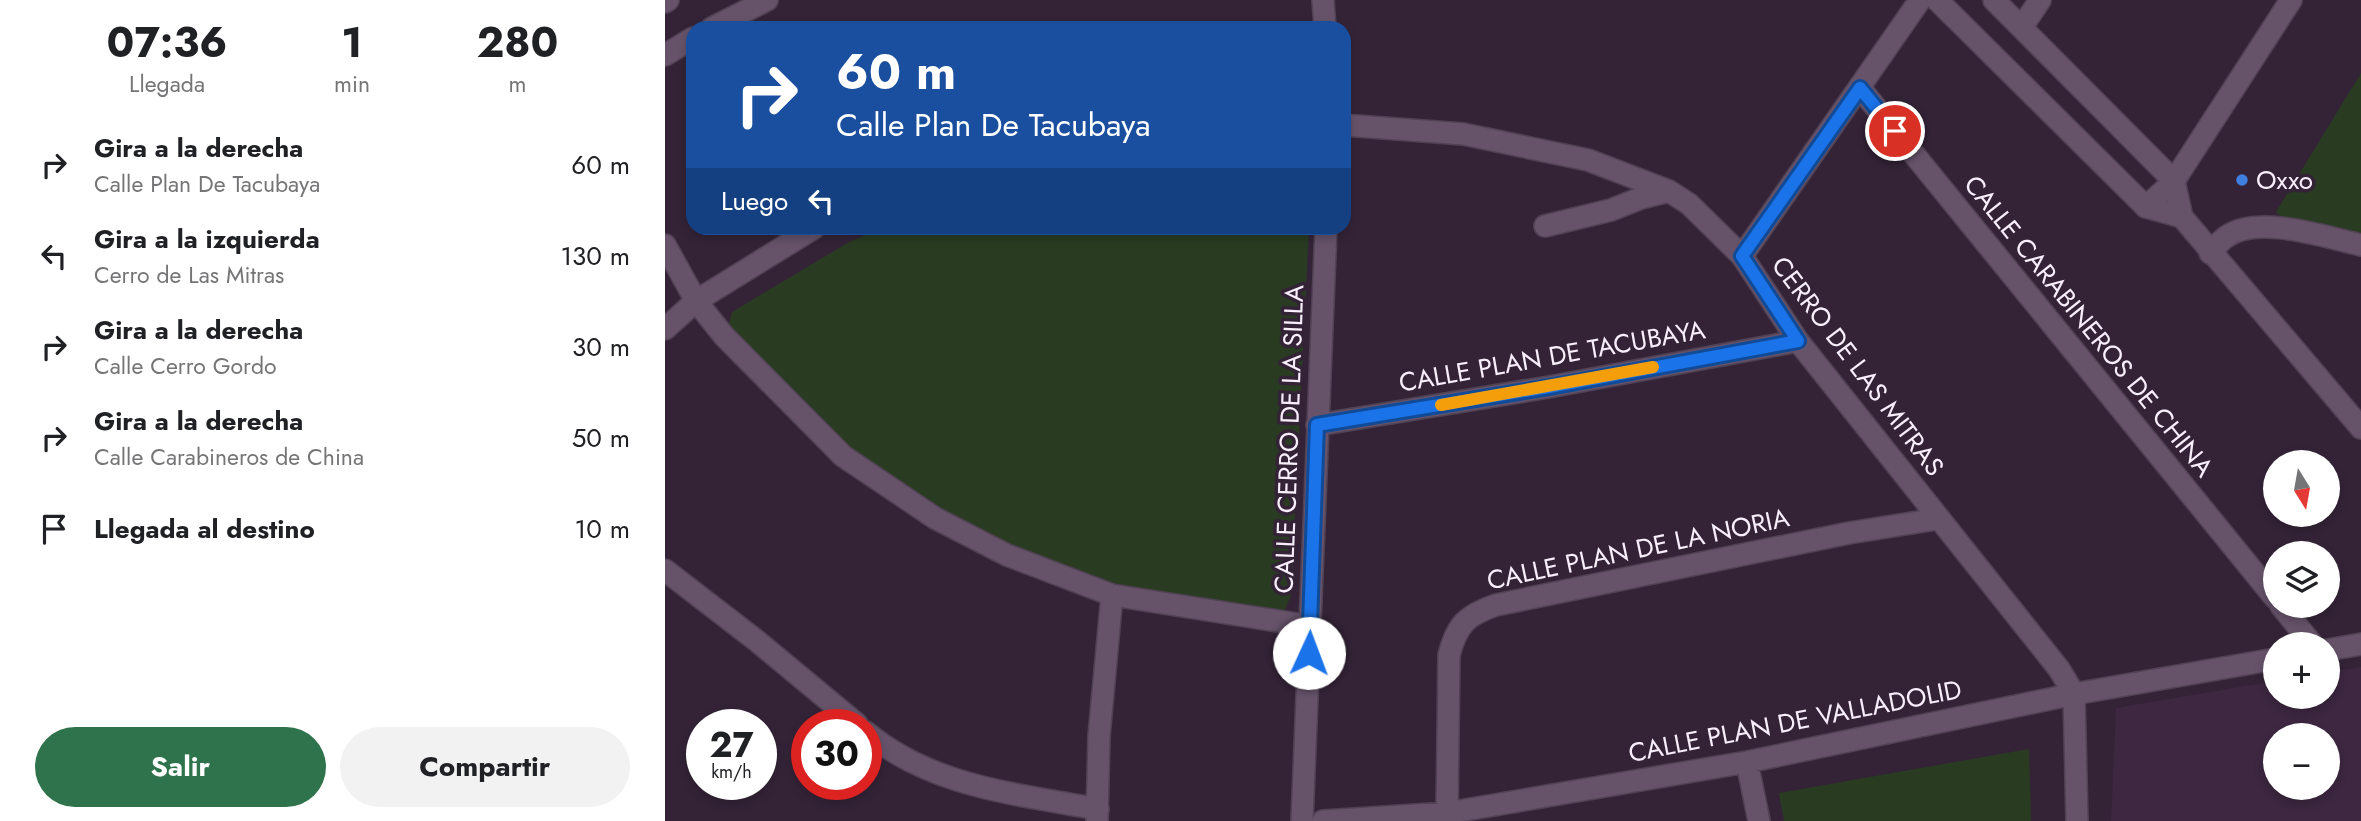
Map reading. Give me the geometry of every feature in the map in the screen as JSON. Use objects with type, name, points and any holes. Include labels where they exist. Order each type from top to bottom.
[{"type":"street","points":[[726,21],[767,0]]},
{"type":"street","points":[[1323,0],[1324,21]]},
{"type":"street","points":[[1742,256],[1920,0]]},
{"type":"street","points":[[1937,0],[2146,206],[2182,217]]},
{"type":"street","points":[[1994,0],[2174,181],[2182,217],[2361,428]]},
{"type":"street","points":[[2022,27],[2040,0]]},
{"type":"street","points":[[2146,206],[2174,181],[2291,0]]},
{"type":"street","points":[[665,55],[686,42]]},
{"type":"street","name":"CALLE CARABINEROS DE CHINA","points":[[1860,88],[2263,583]]},
{"type":"street","name":"CERRO DE LAS MITRAS","points":[[1351,126],[1463,134],[1576,157],[1669,191],[1689,204],[1742,256],[1798,341],[2059,669],[2074,694]]},
{"type":"street","points":[[1545,226],[1611,210],[1669,191]]},
{"type":"street","points":[[2210,253],[2227,236],[2251,228],[2289,230],[2361,245]]},
{"type":"street","points":[[665,329],[697,301],[803,235]]},
{"type":"street","name":"CALLE CERRO DE LA SILLA","points":[[1301,821],[1326,235]]},
{"type":"street","points":[[665,245],[697,301],[724,336],[843,456],[935,518],[1007,555],[1112,595],[1310,625]]},
{"type":"street","name":"CALLE PLAN DE TACUBAYA","points":[[1317,425],[1549,387],[1798,341]]},
{"type":"street","name":"CALLE PLAN DE LA NORIA","points":[[1447,813],[1449,654],[1453,638],[1462,623],[1475,612],[1496,605],[1849,533],[1937,519]]},
{"type":"street","points":[[665,570],[839,709]]},
{"type":"street","points":[[882,745],[927,770],[971,786],[1098,815],[1099,736],[1112,595]]},
{"type":"street","points":[[2291,618],[2302,632]]},
{"type":"street","points":[[2340,648],[2361,644]]},
{"type":"street","name":"CALLE PLAN DE VALLADOLID","points":[[1323,821],[1447,813],[1747,762],[2074,694],[2263,661]]},
{"type":"street","points":[[2074,694],[2077,821]]},
{"type":"street","points":[[1747,762],[1759,821]]},
{"type":"shaded area","points":[[2361,667],[2361,821],[2111,821],[2116,708],[2263,683],[2263,709],[2340,709],[2340,670]]},
{"type":"green space","points":[[2361,73],[2361,252],[2301,235],[2276,212]]},
{"type":"green space","points":[[866,235],[1309,235],[1291,596],[1283,613],[1109,587],[976,533],[836,444],[734,339],[729,325],[732,312],[849,242]]},
{"type":"green space","points":[[2029,749],[2031,821],[1784,821],[1779,793]]},
{"type":"slow traffic","points":[[1441,405],[1653,367]]},
{"type":"place","name":"Oxxo","points":[[2242,180]]},
{"type":"route","points":[[1309,653],[1317,425],[1549,387],[1798,341],[1742,256],[1860,88],[1895,131]]}]
